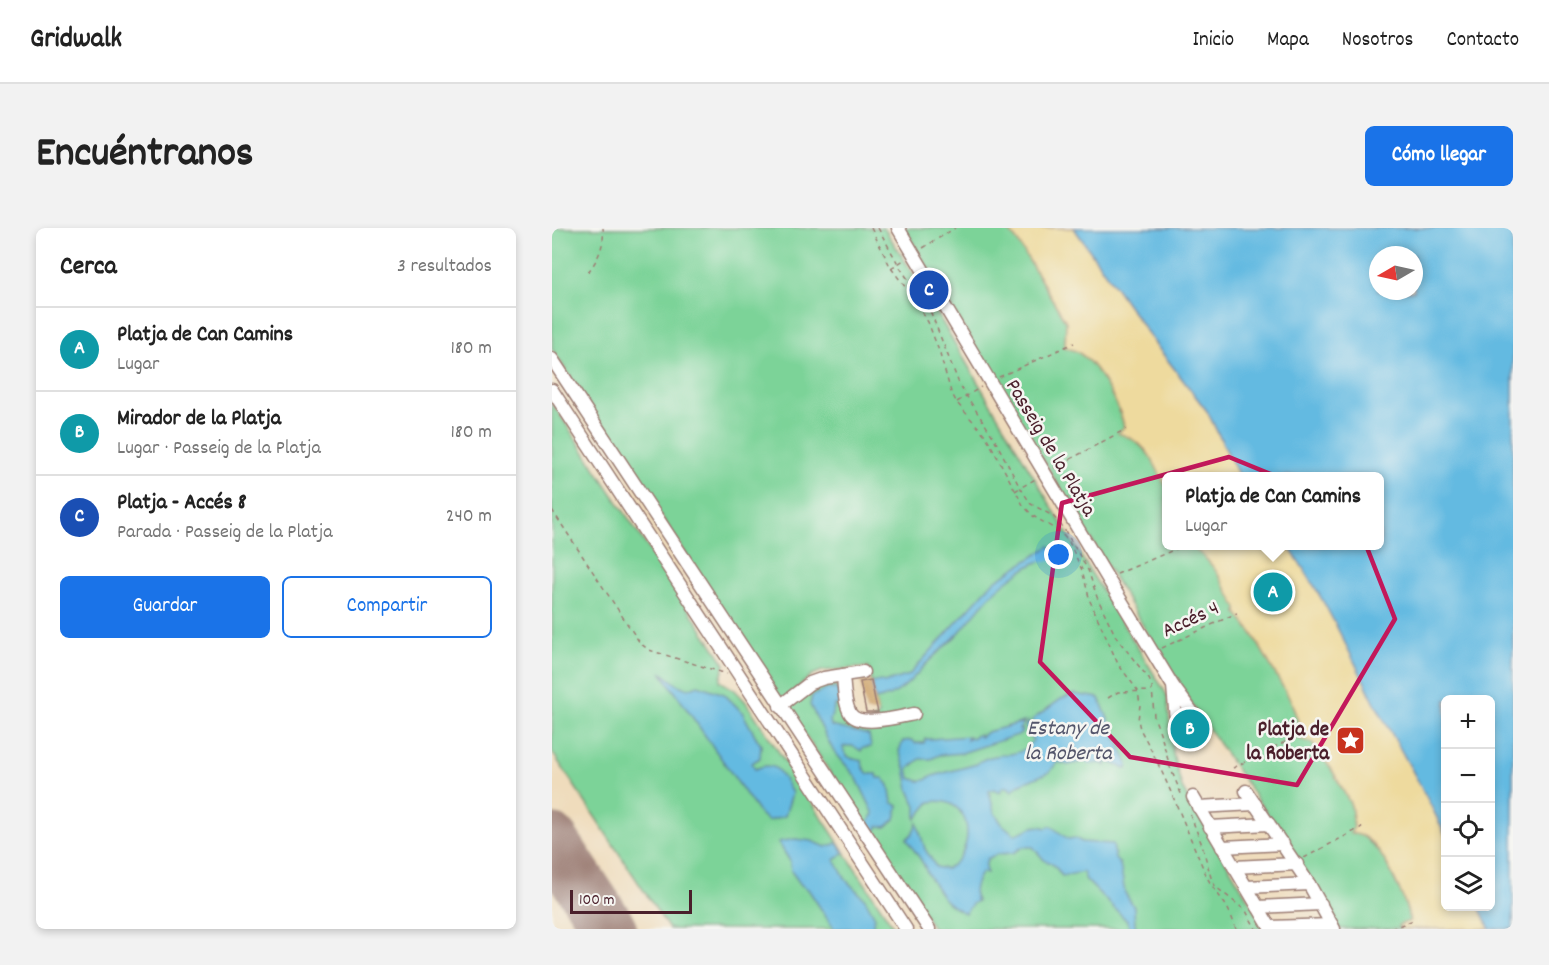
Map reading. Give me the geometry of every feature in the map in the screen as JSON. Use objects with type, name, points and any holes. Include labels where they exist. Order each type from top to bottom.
[{"type":"street","name":"Passeig de la Platja","points":[[898,228],[1173,686],[1198,720]]},
{"type":"street","points":[[552,359],[929,929]]},
{"type":"street","points":[[552,390],[906,929]]},
{"type":"street","points":[[780,706],[810,683],[863,672]]},
{"type":"street","points":[[843,675],[847,704],[851,715],[856,719],[878,720],[914,714]]},
{"type":"street","name":"Passeig de la Platja","points":[[1173,686],[1177,728]]},
{"type":"street","points":[[1183,718],[1198,720],[1202,730],[1196,740],[1185,741],[1180,737],[1177,728],[1183,718]]},
{"type":"street","points":[[1178,742],[1187,746],[1201,745],[1206,732]]},
{"type":"street","points":[[1191,804],[1210,827],[1270,928],[1333,927],[1297,863],[1246,791]]},
{"type":"street","points":[[1191,804],[1255,804]]},
{"type":"street","points":[[1210,827],[1269,824]]},
{"type":"street","points":[[1222,847],[1283,844]]},
{"type":"street","points":[[1234,867],[1297,863]]},
{"type":"street","points":[[1246,887],[1309,884]]},
{"type":"street","points":[[1258,907],[1321,904]]},
{"type":"path","points":[[588,272],[597,261],[604,234],[603,228]]},
{"type":"path","points":[[871,228],[891,268],[928,322],[957,403],[986,436],[1015,491],[1033,516],[1060,532],[1069,542],[1082,570],[1090,601],[1118,664],[1138,691],[1140,729],[1186,824],[1208,879],[1224,902],[1236,929]]},
{"type":"path","points":[[878,228],[898,264],[931,313],[966,397],[994,438],[1020,488],[1031,504],[1053,516],[1064,529],[1088,570],[1111,628],[1122,647],[1149,679],[1154,717],[1174,779],[1191,804],[1212,881],[1246,911],[1256,929]]},
{"type":"path","points":[[917,252],[955,228]]},
{"type":"path","points":[[891,268],[910,256]]},
{"type":"path","points":[[993,379],[1074,343]]},
{"type":"path","points":[[957,403],[986,384]]},
{"type":"path","points":[[1048,471],[1126,429]]},
{"type":"path","points":[[1015,491],[1041,475]]},
{"type":"path","points":[[552,510],[640,643],[649,650],[742,680]]},
{"type":"path","points":[[1111,577],[1174,550]]},
{"type":"path","name":"Accés 4","points":[[1156,651],[1237,613]]},
{"type":"path","name":"Accés 4","points":[[1137,664],[1143,660]]},
{"type":"path","points":[[1108,699],[1118,692],[1152,691]]},
{"type":"path","points":[[1233,768],[1304,732]]},
{"type":"path","points":[[1297,863],[1362,827]]},
{"type":"path","points":[[1391,929],[1416,920]]},
{"type":"highlighted area","points":[[1229,457],[1351,507],[1395,619],[1297,785],[1130,757],[1040,662],[1062,503]]},
{"type":"green space","points":[[552,228],[884,228],[1164,690],[1167,696],[1173,754],[1182,788],[1266,929],[934,929],[786,706],[809,689],[829,683],[836,685],[845,724],[870,723],[878,715],[875,700],[879,691],[872,683],[868,667],[822,671],[812,675],[782,701],[552,349]]},
{"type":"green space","points":[[904,228],[1007,228],[1018,242],[1066,322],[1065,347],[1086,358],[1107,386],[1122,418],[1124,427],[1119,433],[1133,438],[1153,459],[1162,478],[1162,550],[1197,550],[1206,557],[1218,573],[1237,608],[1237,613],[1252,633],[1291,701],[1299,724],[1295,737],[1312,743],[1332,770],[1351,805],[1354,827],[1382,855],[1405,901],[1410,921],[1399,926],[1400,929],[1338,929],[1294,853],[1178,684]]},
{"type":"green space","points":[[552,403],[725,664],[720,681],[735,690],[746,702],[895,929],[669,929],[552,752]]},
{"type":"sand","points":[[1007,228],[1074,228],[1156,345],[1207,411],[1237,472],[1162,472],[1162,479],[1149,454],[1137,442],[1118,433],[1124,427],[1122,418],[1113,397],[1093,366],[1086,358],[1065,347],[1066,322],[1018,242]]},
{"type":"sand","name":"Platja de la Roberta","points":[[1195,550],[1291,550],[1307,571],[1349,647],[1372,698],[1433,807],[1441,826],[1441,911],[1481,911],[1490,929],[1400,929],[1399,925],[1410,921],[1399,887],[1372,843],[1363,836],[1350,833],[1354,827],[1351,805],[1332,770],[1312,743],[1295,737],[1299,724],[1291,701],[1252,633],[1237,613],[1237,608],[1217,573]]},
{"type":"water","points":[[1074,228],[1513,228],[1513,929],[1490,929],[1481,911],[1495,911],[1495,695],[1441,695],[1441,827],[1323,601],[1291,550],[1384,550],[1384,472],[1237,472],[1207,411],[1156,345]]},
{"type":"water","points":[[1050,546],[1055,555],[1028,567],[1004,584],[988,598],[957,635],[908,684],[891,695],[875,700],[872,683],[880,681],[884,683],[909,675],[993,582]]},
{"type":"water","points":[[661,672],[678,685],[688,689],[698,685],[724,694],[742,712],[761,745],[760,758],[752,763],[755,769],[763,766],[774,767],[782,775],[792,793],[785,816],[768,821],[759,813]]},
{"type":"water","points":[[826,689],[839,689],[842,704],[835,705],[830,720],[831,726],[869,735],[871,747],[862,748],[861,751],[852,746],[846,746],[843,747],[845,754],[862,761],[868,774],[877,774],[878,778],[883,778],[889,785],[892,802],[898,806],[895,819],[886,827],[878,826],[873,832],[867,824],[874,814],[856,777],[833,750],[810,705],[812,696]]},
{"type":"water","name":"Estany de la Roberta","points":[[1074,694],[1099,698],[1128,764],[1127,769],[1106,761],[1106,766],[1101,763],[1090,764],[1086,761],[1068,765],[1057,762],[1050,772],[1018,785],[1012,791],[1008,787],[1003,787],[1000,792],[994,789],[989,791],[994,812],[1002,824],[1014,834],[1037,826],[1046,828],[1051,826],[1068,839],[1113,844],[1115,859],[1120,864],[1125,893],[1134,907],[1137,929],[1130,929],[1127,921],[1086,880],[1083,872],[1062,876],[1055,866],[1045,861],[1033,847],[1023,847],[1013,853],[997,854],[987,859],[985,868],[987,873],[982,872],[975,886],[974,894],[977,901],[965,913],[951,906],[938,892],[907,839],[917,823],[925,849],[936,867],[946,869],[963,851],[967,839],[967,826],[963,815],[956,807],[945,802],[930,802],[916,819],[916,806],[909,790],[905,767],[899,751],[903,741],[912,740],[915,743],[924,743],[925,739],[969,736],[967,740],[980,734],[980,737],[987,732],[1024,722],[1019,730],[1022,730],[1021,734],[962,753],[920,759],[908,769],[910,778],[919,781],[926,780],[929,777],[977,764],[990,757],[1014,753],[1028,747],[1033,740],[1025,726],[1028,721],[1034,735],[1039,731],[1032,720],[1061,699]]},
{"type":"water","points":[[795,839],[812,841],[826,847],[837,843],[844,852],[835,860],[846,880],[865,899],[875,917],[872,928],[874,929],[834,929],[808,889],[801,885],[791,871],[790,861],[778,842]]},
{"type":"building","points":[[871,680],[878,712],[866,712],[860,682]]},
{"type":"waterway","points":[[1045,558],[1066,549]]},
{"type":"taxiway","points":[[552,847],[590,929]]},
{"type":"runway","points":[[552,841],[610,929]]},
{"type":"place","name":"Platja - Accés 8","points":[[929,290]]},
{"type":"place","name":"Platja de Can Camins","points":[[1273,592]]},
{"type":"place","name":"Mirador de la Platja","points":[[1190,729]]},
{"type":"place","name":"Platja de la Roberta","points":[[1350,740]]}]
